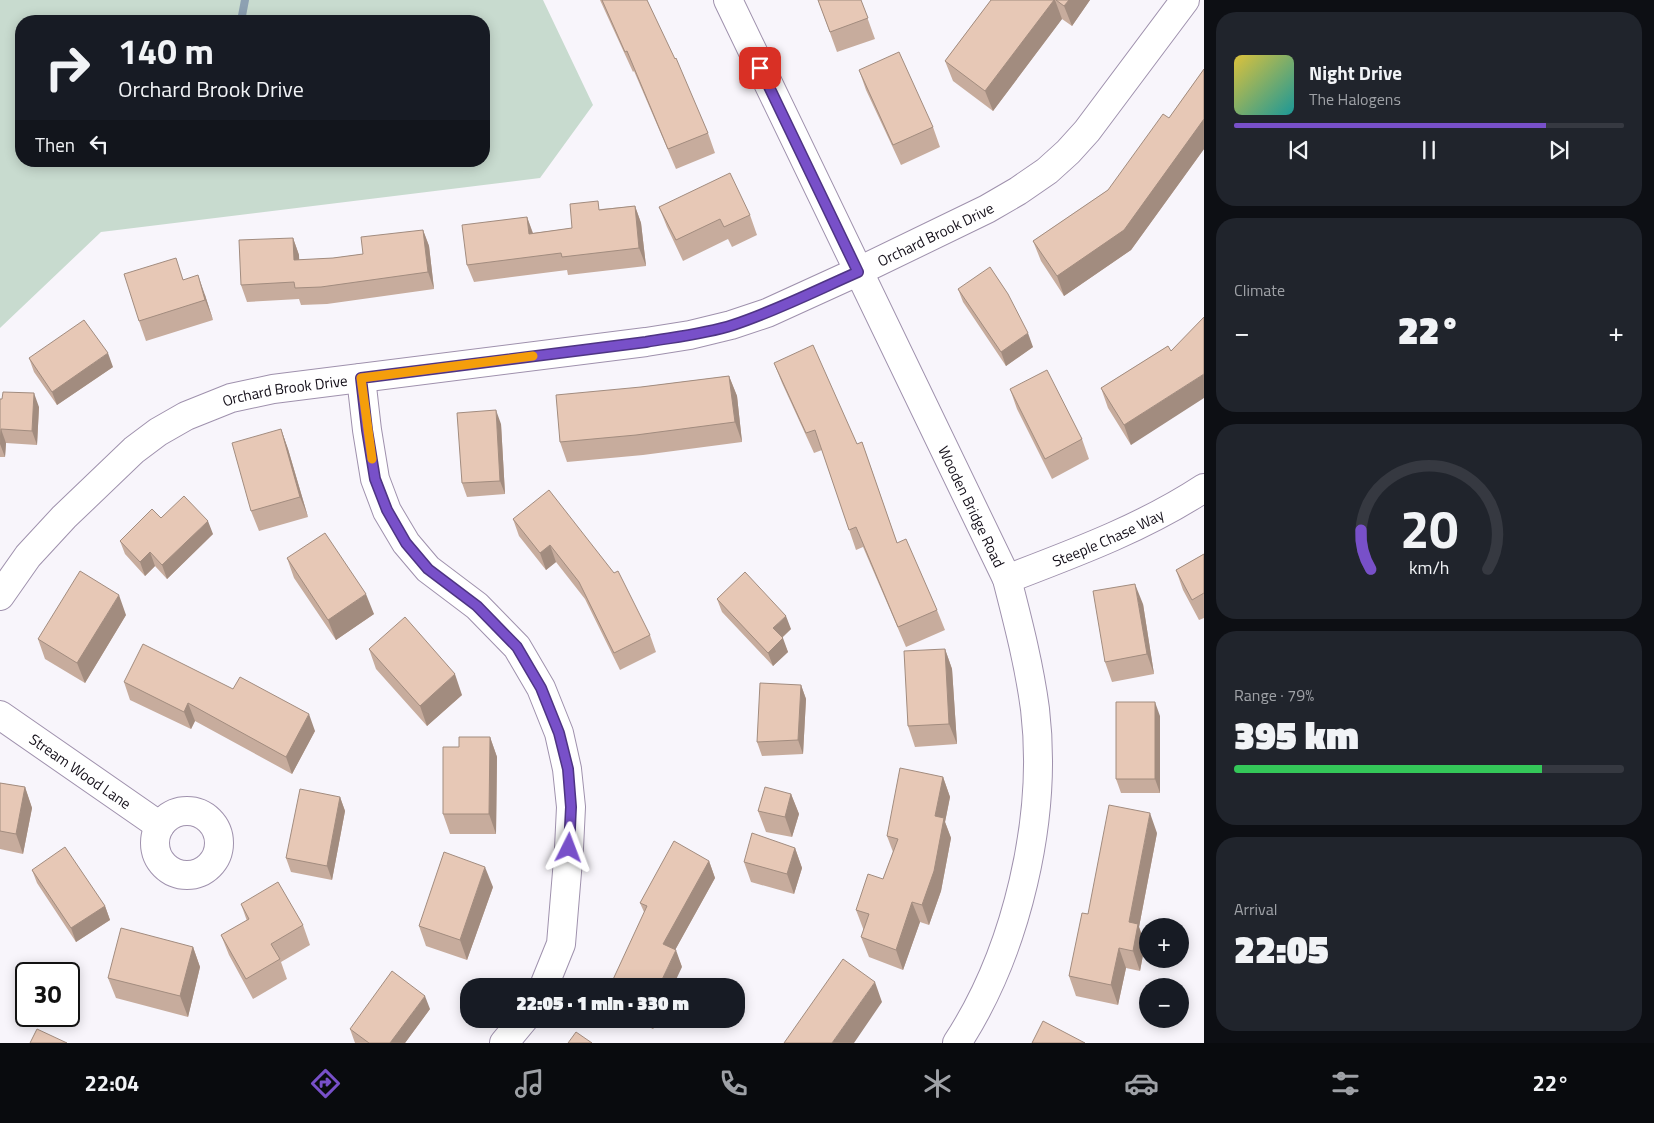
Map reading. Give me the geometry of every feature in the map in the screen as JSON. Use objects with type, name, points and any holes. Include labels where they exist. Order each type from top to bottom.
[{"type":"street","name":"Wooden Bridge Road","points":[[728,0],[1007,579],[1028,664],[1035,711],[1038,776],[1031,841],[1019,899],[998,962],[981,1002],[957,1043]]},
{"type":"street","name":"Orchard Brook Drive","points":[[0,596],[28,556],[134,450],[158,432],[186,416],[231,398],[273,389],[646,342],[690,335],[731,325],[767,313],[858,272],[987,209],[1047,171],[1068,152],[1185,0]]},
{"type":"street","points":[[361,378],[375,479],[387,510],[406,543],[428,569],[477,606],[517,647],[541,688],[559,733],[568,769],[571,807],[570,832],[561,944],[547,978]]},
{"type":"street","name":"Steeple Chase Way","points":[[1007,579],[1086,549],[1134,527],[1185,501],[1204,488]]},
{"type":"street","name":"Stream Wood Lane","points":[[0,715],[160,826]]},
{"type":"street","points":[[504,1043],[516,1028]]},
{"type":"green space","points":[[0,0],[543,0],[593,105],[540,178],[101,232],[0,328]]},
{"type":"building","points":[[602,0],[647,0],[676,58],[708,133],[668,149],[627,51],[625,52]]},
{"type":"building","points":[[818,0],[861,0],[868,18],[830,32]]},
{"type":"building","points":[[991,0],[1054,0],[985,91],[945,61]]},
{"type":"building","points":[[1056,0],[1069,0],[1064,6]]},
{"type":"building","points":[[899,52],[933,127],[893,145],[859,70]]},
{"type":"building","points":[[1204,69],[1204,119],[1124,230],[1057,276],[1033,241],[1108,190],[1163,114],[1169,118]]},
{"type":"building","points":[[730,173],[750,215],[724,227],[720,219],[676,240],[659,207]]},
{"type":"building","points":[[598,201],[599,210],[635,206],[639,248],[562,257],[561,253],[467,265],[462,225],[527,217],[529,234],[572,228],[570,204]]},
{"type":"building","points":[[423,230],[428,272],[321,287],[295,288],[294,282],[241,285],[239,240],[293,238],[294,260],[333,258],[363,254],[361,237]]},
{"type":"building","points":[[176,258],[183,280],[198,275],[205,300],[139,321],[124,274]]},
{"type":"building","points":[[990,267],[1008,294],[1028,333],[1001,352],[958,289]]},
{"type":"building","points":[[1204,317],[1204,374],[1124,425],[1101,388],[1168,346],[1171,351]]},
{"type":"building","points":[[84,320],[108,353],[52,392],[29,358]]},
{"type":"building","points":[[813,345],[857,444],[862,442],[897,543],[906,539],[937,610],[898,627],[856,527],[849,530],[815,430],[806,433],[774,363]]},
{"type":"building","points":[[1047,370],[1082,439],[1045,459],[1010,389]]},
{"type":"building","points":[[729,376],[735,422],[636,435],[560,442],[556,395]]},
{"type":"building","points":[[3,392],[34,393],[32,431],[1,429],[0,444],[0,399],[2,399]]},
{"type":"building","points":[[496,410],[500,481],[462,483],[457,413]]},
{"type":"building","points":[[281,429],[300,497],[251,511],[232,443]]},
{"type":"building","points":[[549,490],[614,573],[618,571],[650,635],[614,653],[579,582],[550,545],[540,553],[513,519]]},
{"type":"building","points":[[184,496],[208,521],[162,565],[150,552],[140,562],[120,541],[152,509],[161,518]]},
{"type":"building","points":[[325,533],[366,594],[328,620],[287,558]]},
{"type":"building","points":[[1204,554],[1204,593],[1192,600],[1176,570]]},
{"type":"building","points":[[80,571],[119,595],[77,663],[38,639]]},
{"type":"building","points":[[745,572],[786,616],[773,628],[783,638],[768,653],[717,599]]},
{"type":"building","points":[[1135,584],[1147,654],[1105,662],[1093,591]]},
{"type":"building","points":[[405,617],[455,674],[420,706],[369,649]]},
{"type":"building","points":[[143,644],[233,689],[240,677],[309,714],[286,757],[188,703],[184,712],[124,682]]},
{"type":"building","points":[[945,649],[949,724],[908,726],[904,651]]},
{"type":"building","points":[[760,683],[801,685],[798,740],[757,742]]},
{"type":"building","points":[[1116,702],[1155,702],[1155,779],[1116,779]]},
{"type":"building","points":[[459,737],[490,737],[489,814],[443,814],[443,747],[459,747]]},
{"type":"building","points":[[900,768],[943,777],[935,816],[944,818],[934,871],[922,905],[912,902],[896,950],[861,937],[869,914],[856,910],[868,874],[883,879],[898,839],[887,836]]},
{"type":"building","points":[[0,783],[25,787],[16,834],[0,831]]},
{"type":"building","points":[[765,787],[791,794],[785,817],[758,811]]},
{"type":"building","points":[[300,789],[340,797],[327,866],[286,858]]},
{"type":"building","points":[[1109,805],[1150,813],[1129,922],[1138,924],[1133,951],[1119,948],[1111,985],[1069,976],[1082,913],[1088,914]]},
{"type":"building","points":[[752,833],[795,848],[787,874],[744,862]]},
{"type":"building","points":[[674,841],[709,861],[663,944],[676,950],[663,978],[614,978],[647,906],[640,903]]},
{"type":"building","points":[[65,847],[105,906],[71,928],[32,870]]},
{"type":"building","points":[[444,852],[485,867],[460,940],[419,926]]},
{"type":"building","points":[[278,882],[303,925],[271,944],[280,959],[246,979],[221,935],[249,919],[241,904]]},
{"type":"building","points":[[121,928],[193,947],[180,996],[108,978]]},
{"type":"building","points":[[843,959],[875,982],[832,1043],[784,1043]]},
{"type":"building","points":[[392,971],[425,996],[390,1043],[369,1043],[350,1029]]},
{"type":"building","points":[[1043,1021],[1085,1043],[1032,1043]]},
{"type":"building","points":[[37,1029],[67,1043],[30,1043]]},
{"type":"building","points":[[576,1032],[592,1043],[568,1043]]},
{"type":"waterway","points":[[242,15],[245,0]]},
{"type":"slow traffic","points":[[372,459],[361,378],[533,356]]},
{"type":"route","points":[[569,848],[571,807],[568,769],[559,733],[541,688],[517,647],[477,606],[428,569],[406,543],[387,510],[375,479],[361,378],[690,335],[731,325],[767,313],[858,272],[760,68]]}]
